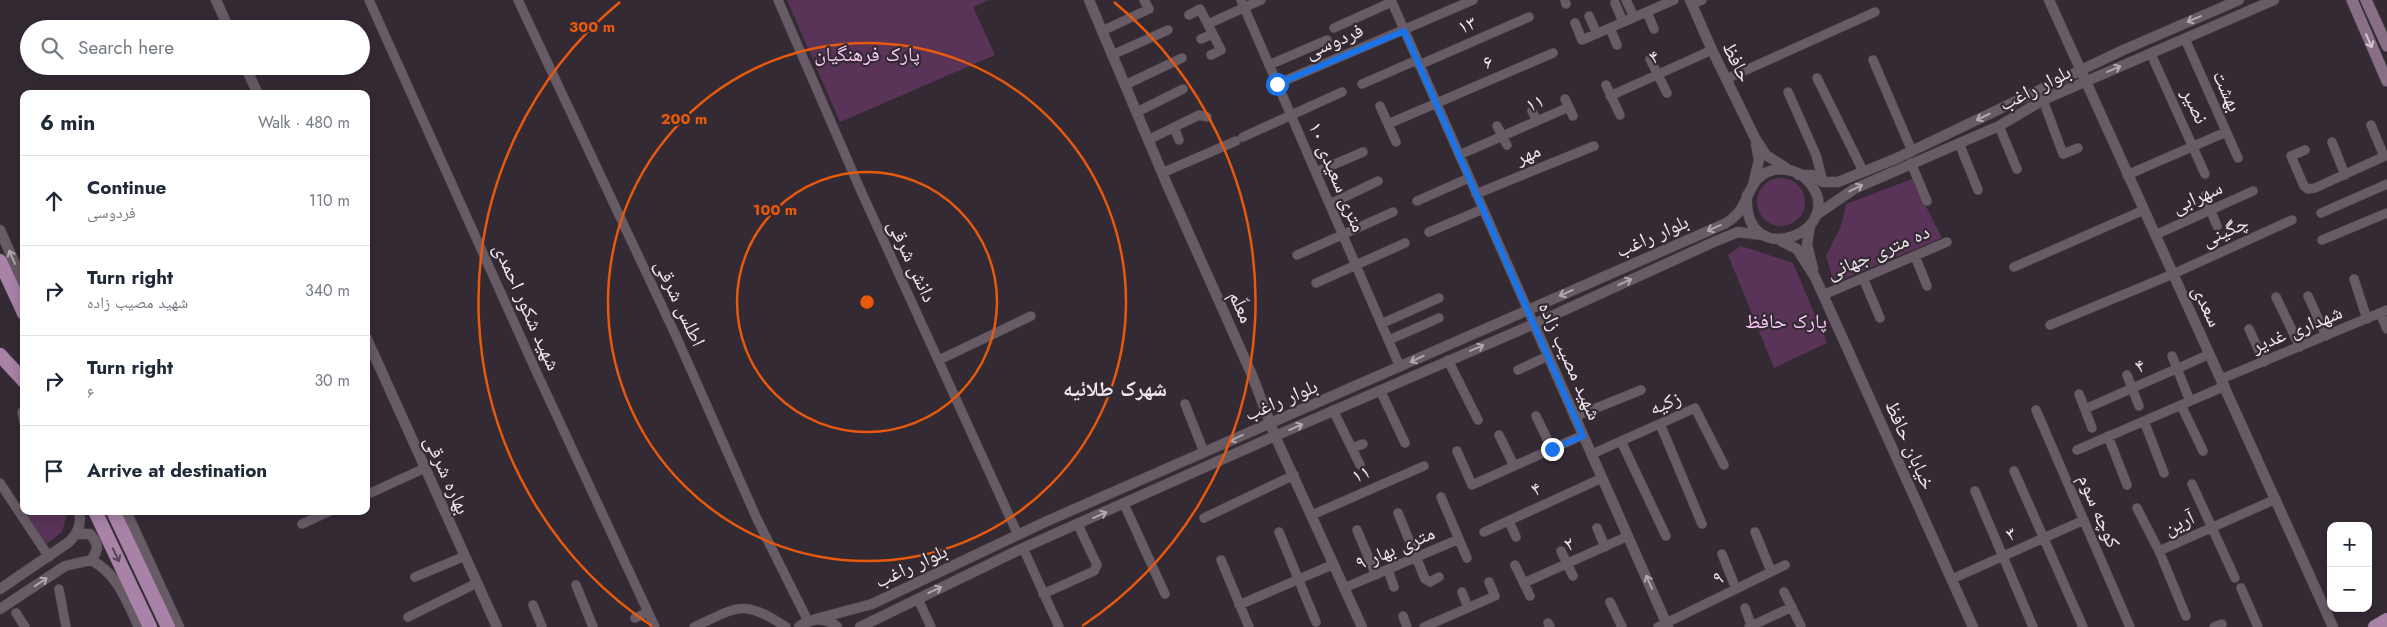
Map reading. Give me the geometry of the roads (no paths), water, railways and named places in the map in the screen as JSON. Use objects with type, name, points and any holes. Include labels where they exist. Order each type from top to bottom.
[{"type":"main road","points":[[2352,0],[2387,81]]},
{"type":"main road","points":[[2366,0],[2387,46]]},
{"type":"main road","points":[[0,261],[20,304]]},
{"type":"main road","points":[[4,360],[20,377]]},
{"type":"main road","points":[[97,515],[150,627]]},
{"type":"main road","points":[[116,515],[168,627]]},
{"type":"main road","points":[[2375,627],[2387,620]]},
{"type":"street","points":[[216,0],[225,20]]},
{"type":"street","name":"شهید شکور احمدی","points":[[369,0],[536,370],[655,627]]},
{"type":"street","name":"اطلس شرقی","points":[[518,0],[656,292],[757,519],[808,622]]},
{"type":"street","name":"دانش شرقی","points":[[778,0],[861,191],[1018,535]]},
{"type":"street","name":"معلّم","points":[[1089,0],[1275,436],[1362,627]]},
{"type":"street","points":[[1102,31],[1149,9],[1144,0]]},
{"type":"street","points":[[1208,24],[1243,4],[1261,0]]},
{"type":"street","name":"فردوسی","points":[[1277,84],[1473,0]]},
{"type":"street","points":[[1626,0],[1634,18]]},
{"type":"street","points":[[1575,23],[1582,40],[1674,0]]},
{"type":"street","name":"سعدی","points":[[2049,0],[2333,627]]},
{"type":"street","name":"بلوار راغب","points":[[1795,173],[1813,175],[1823,182],[1838,182],[1912,151],[2121,51],[2239,0]]},
{"type":"street","name":"بلوار راغب","points":[[1816,215],[1854,189],[1999,126],[2043,100],[2274,0]]},
{"type":"street","points":[[1334,28],[1392,1]]},
{"type":"street","name":"شهید مصیب زاده","points":[[1392,1],[1482,209],[1628,536],[1664,626]]},
{"type":"street","name":"حافظ","points":[[1694,1],[1712,50],[1755,138],[1766,155],[1778,165],[1795,173]]},
{"type":"street","points":[[1615,3],[1623,22]]},
{"type":"street","name":"۱۰ متری سعیدی","points":[[1243,4],[1400,367]]},
{"type":"street","points":[[1189,15],[1200,9],[1221,50],[1211,55]]},
{"type":"street","points":[[1647,12],[1654,29]]},
{"type":"street","points":[[1726,79],[1876,12]]},
{"type":"street","points":[[1589,16],[1597,34]]},
{"type":"street","name":"۱۳","points":[[1362,84],[1529,17]]},
{"type":"street","points":[[1610,28],[1617,44]]},
{"type":"street","points":[[1112,55],[1168,30]]},
{"type":"street","points":[[1201,39],[1213,34]]},
{"type":"street","name":"بهشت","points":[[2185,39],[2238,158]]},
{"type":"street","points":[[1269,65],[1327,40]]},
{"type":"street","name":"۴","points":[[1610,96],[1712,50]]},
{"type":"street","name":"۶","points":[[1388,124],[1553,53]]},
{"type":"street","name":"نصیر","points":[[2151,54],[2205,174]]},
{"type":"street","points":[[1125,85],[1182,58]]},
{"type":"street","points":[[1650,59],[1667,93]]},
{"type":"street","points":[[1873,60],[1912,151]]},
{"type":"street","points":[[249,75],[256,90]]},
{"type":"street","points":[[1818,78],[1863,171]]},
{"type":"street","points":[[1606,86],[1620,115]]},
{"type":"street","points":[[1136,112],[1183,89]]},
{"type":"street","points":[[1162,173],[1342,92]]},
{"type":"street","points":[[1788,92],[1816,155],[1823,182]]},
{"type":"street","points":[[2043,100],[2063,154],[2078,148]]},
{"type":"street","points":[[1380,106],[1396,142]]},
{"type":"street","name":"۱۱","points":[[1459,155],[1569,107]]},
{"type":"street","points":[[1532,111],[1537,122]]},
{"type":"street","points":[[1148,140],[1199,115],[1207,117]]},
{"type":"street","points":[[2305,150],[2291,156],[2304,186],[2308,189],[2315,188],[2386,156],[2371,125]]},
{"type":"street","points":[[1497,126],[1506,145]]},
{"type":"street","points":[[1999,126],[2017,169]]},
{"type":"street","points":[[1174,127],[1179,140]]},
{"type":"street","points":[[2127,175],[2226,132]]},
{"type":"street","name":"حافظ","points":[[1752,184],[1758,171],[1759,160],[1755,138]]},
{"type":"street","points":[[2332,142],[2345,175]]},
{"type":"street","points":[[1959,143],[1978,190]]},
{"type":"street","name":"مهر","points":[[1476,194],[1594,146]]},
{"type":"street","points":[[1316,172],[1363,152]]},
{"type":"street","points":[[1911,163],[1927,201]]},
{"type":"street","points":[[1782,168],[1795,173],[1803,175],[1811,183],[1816,193],[1818,204],[1816,215],[1810,226],[1801,234],[1790,239],[1765,236],[1750,219],[1747,207],[1748,195],[1752,184],[1770,170],[1782,168]]},
{"type":"street","points":[[1417,201],[1469,178]]},
{"type":"street","points":[[1330,204],[1378,181]]},
{"type":"street","points":[[2321,213],[2387,184]]},
{"type":"street","name":"سهرابی","points":[[2155,235],[2253,191]]},
{"type":"street","name":"بلوار راغب","points":[[808,622],[872,604],[1018,535],[1204,452],[1724,224],[1740,212],[1748,195]]},
{"type":"street","points":[[2205,196],[2217,226]]},
{"type":"street","points":[[1429,232],[1482,209]]},
{"type":"street","points":[[2014,267],[2144,210]]},
{"type":"street","points":[[1298,255],[1393,212]]},
{"type":"street","points":[[2322,240],[2387,212]]},
{"type":"street","name":"چگینی","points":[[2050,325],[2173,274],[2292,220]]},
{"type":"street","name":"خیابان حافظ","points":[[1810,226],[1807,244],[1815,277]]},
{"type":"street","points":[[0,230],[20,275]]},
{"type":"street","name":"بلوار راغب","points":[[860,627],[1023,548],[1333,410],[1534,324],[1738,232],[1765,236]]},
{"type":"street","name":"خیابان حافظ","points":[[1778,239],[1797,249],[1815,277],[1973,627]]},
{"type":"street","name":"ده متری جهانی","points":[[1823,295],[1947,242]]},
{"type":"street","points":[[1316,283],[1405,243]]},
{"type":"street","points":[[1914,256],[1927,286]]},
{"type":"street","points":[[1863,278],[1880,318]]},
{"type":"street","points":[[2354,279],[2368,318]]},
{"type":"street","points":[[2308,296],[2326,336]]},
{"type":"street","points":[[2276,297],[2300,346]]},
{"type":"street","points":[[1381,324],[1439,298]]},
{"type":"street","points":[[2383,312],[2387,330]]},
{"type":"street","name":"شهداری غدیر","points":[[2077,450],[2181,404],[2264,362],[2383,312]]},
{"type":"street","points":[[939,360],[1031,316]]},
{"type":"street","points":[[1389,340],[1439,318]]},
{"type":"street","points":[[2249,328],[2264,362]]},
{"type":"street","name":"بهاره شرقی","points":[[370,346],[497,627]]},
{"type":"street","name":"۴","points":[[2085,409],[2210,354]]},
{"type":"street","points":[[1518,370],[1548,356]]},
{"type":"street","points":[[2172,356],[2188,396]]},
{"type":"street","points":[[4,360],[20,383]]},
{"type":"street","points":[[1448,360],[1478,420]]},
{"type":"street","points":[[2127,374],[2139,406]]},
{"type":"street","points":[[1380,390],[1405,443]]},
{"type":"street","points":[[1574,417],[1640,390]]},
{"type":"street","points":[[2079,394],[2092,428]]},
{"type":"street","points":[[1185,404],[1204,452]]},
{"type":"street","points":[[2181,404],[2203,452]]},
{"type":"street","name":"زکیه","points":[[1592,454],[1695,408],[1724,465]]},
{"type":"street","points":[[1333,410],[1360,465]]},
{"type":"street","name":"کوچه سوم","points":[[2036,410],[2130,627]]},
{"type":"street","points":[[1536,416],[1552,449]]},
{"type":"street","points":[[2144,421],[2164,473]]},
{"type":"street","points":[[1660,424],[1702,524]]},
{"type":"street","points":[[1499,435],[1514,466]]},
{"type":"street","points":[[1457,451],[1472,484],[1583,436]]},
{"type":"street","points":[[2108,436],[2127,485]]},
{"type":"street","points":[[1621,441],[1666,536]]},
{"type":"street","points":[[1352,448],[1363,444]]},
{"type":"street","name":"۱۱","points":[[1312,515],[1424,466]]},
{"type":"street","points":[[370,493],[425,468]]},
{"type":"street","points":[[2014,471],[2083,627]]},
{"type":"street","points":[[1204,518],[1294,475]]},
{"type":"street","name":"۴","points":[[1484,532],[1602,478]]},
{"type":"street","points":[[0,482],[20,509]]},
{"type":"street","points":[[2192,484],[2235,578]]},
{"type":"street","points":[[1975,491],[2033,627]]},
{"type":"street","points":[[1441,497],[1467,558]]},
{"type":"street","name":"آرین","points":[[2186,616],[2160,551],[2276,500]]},
{"type":"street","points":[[1124,504],[1165,594]]},
{"type":"street","points":[[2137,508],[2160,551]]},
{"type":"street","points":[[1398,513],[1425,579],[1430,582],[1439,577]]},
{"type":"street","points":[[24,515],[49,557]]},
{"type":"street","points":[[0,589],[49,557],[77,534],[80,525],[79,515]]},
{"type":"street","points":[[128,515],[179,627]]},
{"type":"street","points":[[302,524],[321,515]]},
{"type":"street","name":"۳","points":[[1952,579],[2084,520]]},
{"type":"street","points":[[1510,521],[1516,537]]},
{"type":"street","points":[[1044,594],[1094,571],[1097,565],[1078,525]]},
{"type":"street","points":[[1597,528],[1605,547]]},
{"type":"street","points":[[1358,530],[1376,575]]},
{"type":"street","points":[[1279,532],[1297,580],[1316,622]]},
{"type":"street","points":[[1755,532],[1771,572]]},
{"type":"street","points":[[0,609],[65,566],[91,560],[97,553],[98,546],[95,540],[90,534],[77,534]]},
{"type":"street","name":"۲","points":[[1524,583],[1628,536]]},
{"type":"street","name":"۹ متری بهار","points":[[1344,588],[1459,539]]},
{"type":"street","points":[[1023,548],[1059,627]]},
{"type":"street","points":[[1561,551],[1573,576]]},
{"type":"street","points":[[1722,554],[1736,589]]},
{"type":"street","points":[[415,577],[465,556]]},
{"type":"street","points":[[91,560],[107,570],[116,581],[139,627]]},
{"type":"street","points":[[1221,560],[1249,627]]},
{"type":"street","points":[[1240,605],[1334,564]]},
{"type":"street","points":[[1515,565],[1530,596]]},
{"type":"street","name":"۹","points":[[1664,626],[1785,565]]},
{"type":"street","points":[[1388,570],[1394,587]]},
{"type":"street","points":[[1424,627],[1495,596],[1489,582]]},
{"type":"street","points":[[408,617],[477,583]]},
{"type":"street","points":[[576,585],[593,627]]},
{"type":"street","points":[[2241,588],[2258,627]]},
{"type":"street","points":[[59,589],[66,627]]},
{"type":"street","points":[[1462,592],[1468,608]]},
{"type":"street","points":[[1784,592],[1801,626]]},
{"type":"street","points":[[918,599],[931,627]]},
{"type":"street","points":[[1610,602],[1622,627]]},
{"type":"street","points":[[533,605],[542,627]]},
{"type":"street","points":[[694,627],[736,608],[756,609],[786,627]]},
{"type":"street","points":[[1745,608],[1751,627],[1792,608]]},
{"type":"street","points":[[635,618],[648,612]]},
{"type":"street","points":[[16,613],[25,627]]},
{"type":"street","points":[[1403,616],[1407,627]]},
{"type":"street","points":[[808,622],[825,620],[837,627]]},
{"type":"district","name":"شهرک طلائیه","points":[[1115,389]]},
{"type":"park label","name":"پارک فرهنگیان","points":[[867,54]]},
{"type":"park label","name":"پارک حافظ","points":[[1786,321]]}]
